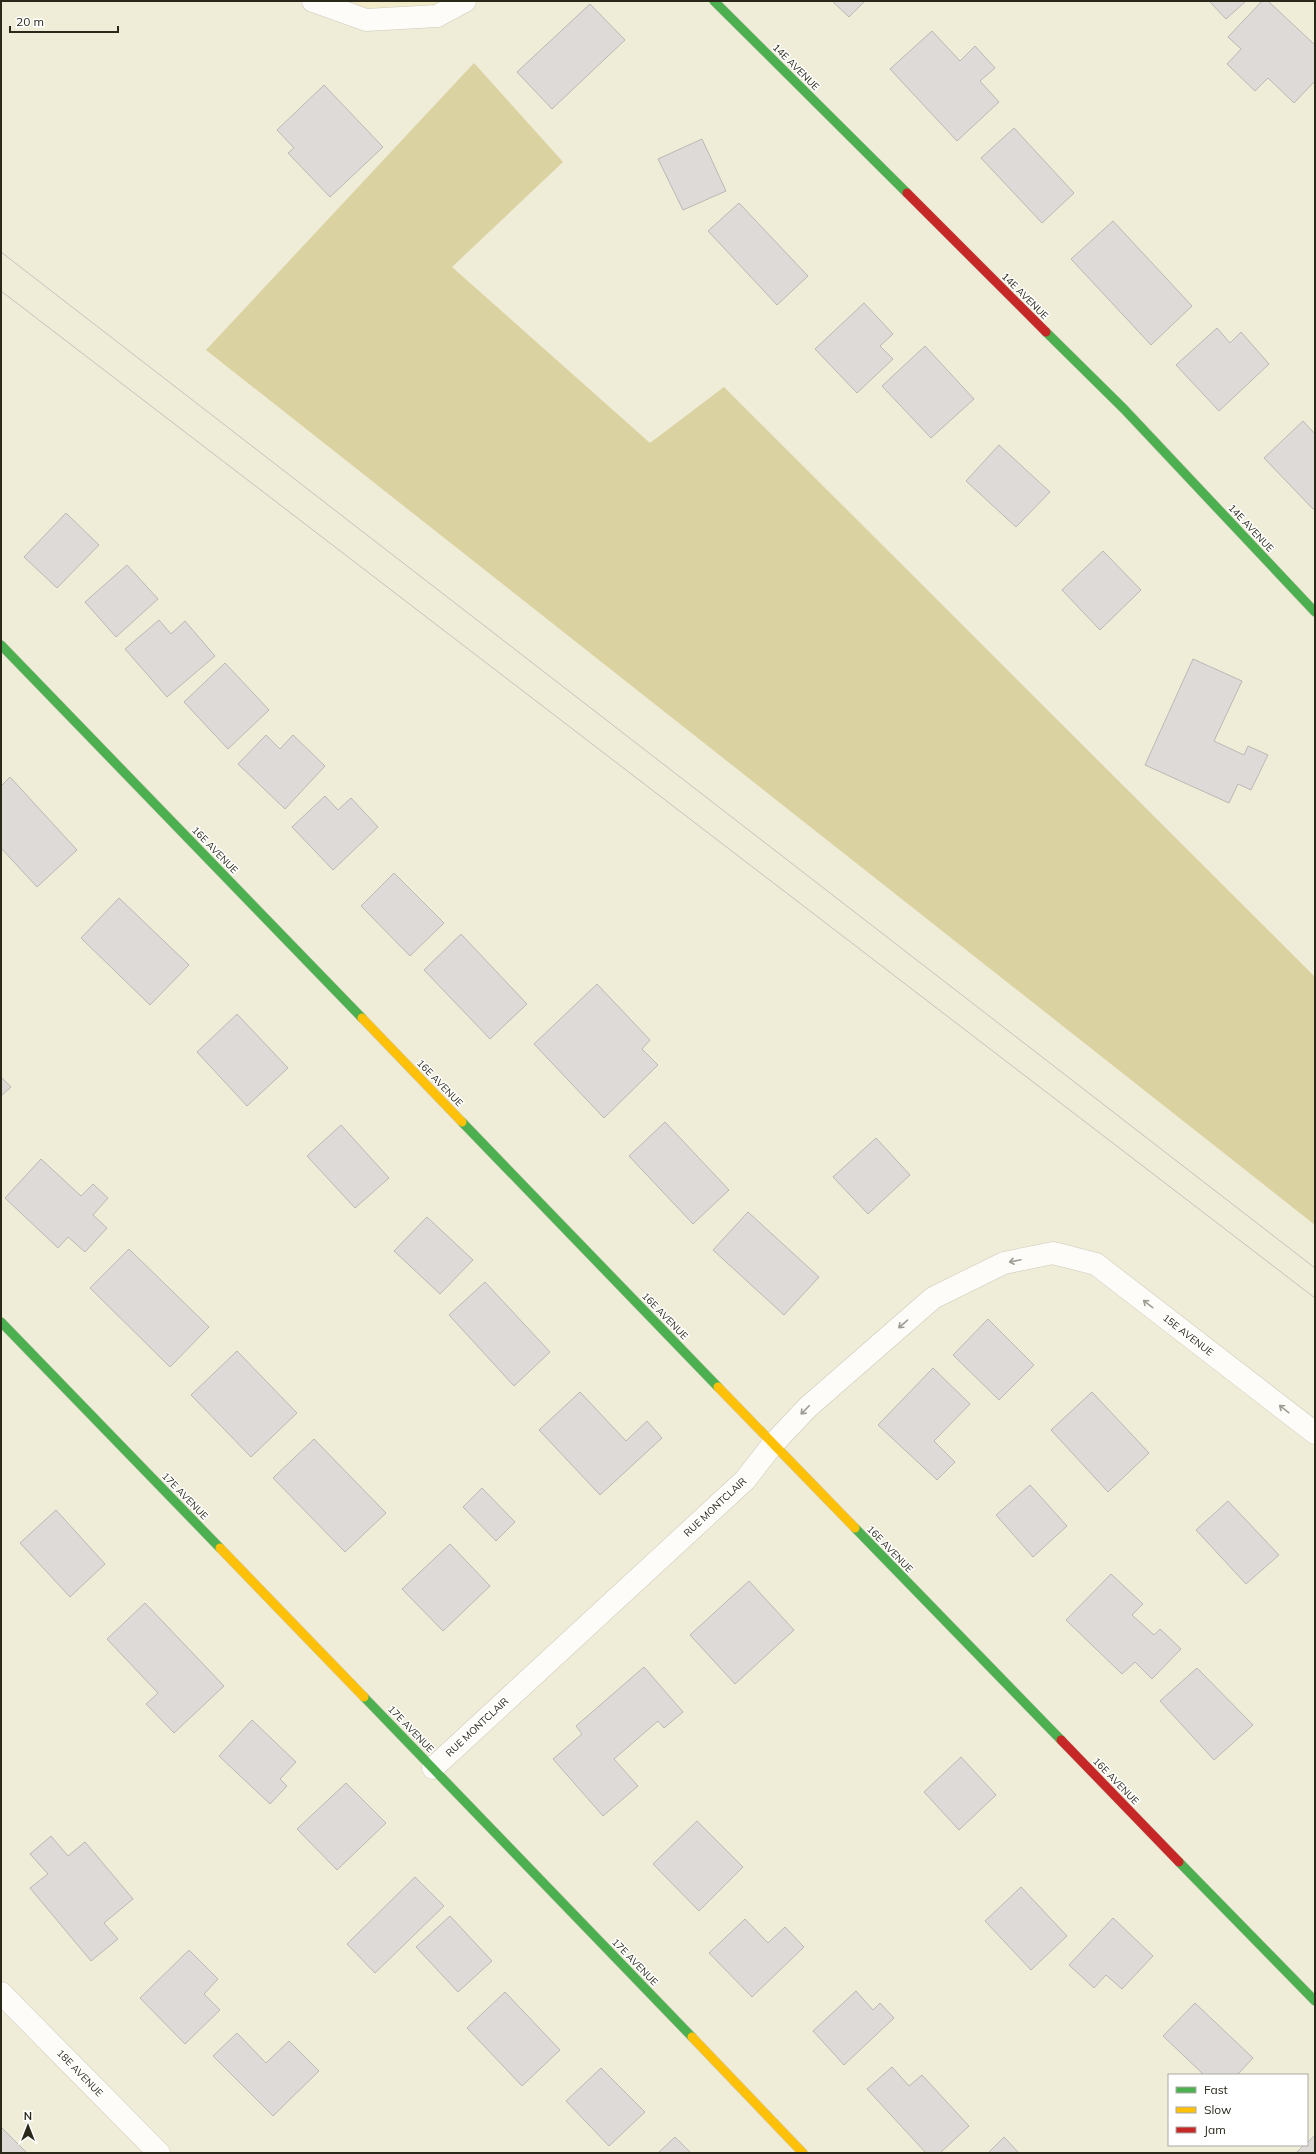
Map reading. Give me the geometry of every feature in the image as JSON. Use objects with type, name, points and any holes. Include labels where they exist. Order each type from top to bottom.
[{"type":"street","points":[[313,1],[366,20],[437,16],[465,1]]},
{"type":"street","name":"14E AVENUE","points":[[714,1],[1124,409],[1315,612]]},
{"type":"street","name":"16E AVENUE","points":[[1,645],[773,1444],[1315,2001]]},
{"type":"street","name":"RUE MONTCLAIR","points":[[433,1768],[745,1480],[773,1444],[808,1407],[933,1298],[1004,1263],[1053,1253]]},
{"type":"street","name":"15E AVENUE","points":[[1053,1253],[1096,1264],[1315,1433]]},
{"type":"street","name":"17E AVENUE","points":[[1,1322],[803,2153]]},
{"type":"street","name":"18E AVENUE","points":[[1,1993],[158,2153]]},
{"type":"shaded area","points":[[313,1],[465,1],[366,20]]},
{"type":"shaded area","points":[[474,63],[563,162],[452,267],[650,443],[724,387],[1315,977],[1315,1225],[206,350]]},
{"type":"building","points":[[832,1],[865,1],[849,17]]},
{"type":"building","points":[[1209,1],[1246,1],[1226,19]]},
{"type":"building","points":[[1262,1],[1268,1],[1315,45],[1315,81],[1294,103],[1268,78],[1255,91],[1227,64],[1241,49],[1228,37]]},
{"type":"building","points":[[590,4],[625,40],[552,109],[517,72]]},
{"type":"building","points":[[932,31],[960,61],[975,46],[995,68],[980,81],[999,102],[957,141],[890,69]]},
{"type":"building","points":[[324,85],[383,147],[330,197],[288,153],[294,148],[277,130]]},
{"type":"building","points":[[1014,128],[1074,193],[1042,223],[981,158]]},
{"type":"building","points":[[702,139],[726,191],[683,210],[658,159]]},
{"type":"building","points":[[739,203],[808,276],[777,305],[708,231]]},
{"type":"building","points":[[1113,221],[1192,306],[1151,345],[1071,259]]},
{"type":"building","points":[[864,303],[893,334],[880,346],[893,359],[857,393],[815,349]]},
{"type":"building","points":[[1217,328],[1230,343],[1241,332],[1269,364],[1219,411],[1176,365]]},
{"type":"building","points":[[925,346],[974,399],[931,438],[882,386]]},
{"type":"building","points":[[1303,421],[1315,434],[1315,508],[1313,509],[1264,458]]},
{"type":"building","points":[[999,445],[1050,492],[1016,527],[966,481]]},
{"type":"building","points":[[66,513],[99,545],[57,588],[24,557]]},
{"type":"building","points":[[1103,551],[1141,590],[1100,630],[1062,590]]},
{"type":"building","points":[[127,565],[158,599],[116,637],[85,602]]},
{"type":"building","points":[[159,620],[171,634],[185,621],[215,656],[167,697],[125,649]]},
{"type":"building","points":[[1193,659],[1242,681],[1214,741],[1244,755],[1248,746],[1268,755],[1251,790],[1238,784],[1229,803],[1145,765]]},
{"type":"building","points":[[225,663],[269,710],[228,749],[184,702]]},
{"type":"building","points":[[266,735],[280,749],[293,735],[325,766],[285,809],[238,764]]},
{"type":"building","points":[[10,777],[77,850],[37,887],[1,848],[1,786]]},
{"type":"building","points":[[325,796],[338,810],[351,798],[378,827],[333,870],[292,827]]},
{"type":"building","points":[[394,873],[444,923],[410,956],[361,906]]},
{"type":"building","points":[[119,898],[189,965],[150,1005],[81,938]]},
{"type":"building","points":[[461,934],[527,1004],[490,1039],[424,970]]},
{"type":"building","points":[[597,984],[650,1040],[642,1049],[658,1065],[604,1118],[534,1044]]},
{"type":"building","points":[[237,1014],[288,1068],[247,1106],[197,1052]]},
{"type":"building","points":[[1,1077],[11,1087],[1,1096]]},
{"type":"building","points":[[665,1122],[729,1190],[693,1224],[629,1156]]},
{"type":"building","points":[[341,1125],[389,1178],[355,1208],[307,1156]]},
{"type":"building","points":[[876,1138],[910,1175],[868,1214],[833,1177]]},
{"type":"building","points":[[41,1159],[81,1196],[93,1184],[108,1198],[93,1215],[107,1228],[85,1252],[68,1237],[58,1248],[5,1198]]},
{"type":"building","points":[[748,1212],[819,1277],[784,1315],[713,1250]]},
{"type":"building","points":[[427,1217],[473,1260],[440,1294],[394,1251]]},
{"type":"building","points":[[129,1249],[209,1327],[170,1367],[90,1288]]},
{"type":"building","points":[[485,1282],[550,1352],[514,1386],[449,1315]]},
{"type":"building","points":[[988,1319],[1034,1365],[999,1400],[953,1355]]},
{"type":"building","points":[[237,1351],[297,1413],[251,1457],[191,1395]]},
{"type":"building","points":[[933,1368],[970,1404],[934,1441],[955,1462],[937,1480],[878,1425]]},
{"type":"building","points":[[580,1392],[626,1441],[647,1421],[662,1438],[600,1495],[539,1430]]},
{"type":"building","points":[[1092,1392],[1149,1453],[1108,1492],[1051,1430]]},
{"type":"building","points":[[314,1439],[386,1513],[345,1552],[273,1478]]},
{"type":"building","points":[[1030,1485],[1067,1526],[1033,1557],[996,1515]]},
{"type":"building","points":[[482,1488],[515,1522],[496,1541],[463,1507]]},
{"type":"building","points":[[1228,1501],[1279,1555],[1246,1584],[1196,1530]]},
{"type":"building","points":[[56,1510],[105,1564],[70,1597],[20,1543]]},
{"type":"building","points":[[450,1544],[490,1586],[443,1631],[402,1589]]},
{"type":"building","points":[[1111,1574],[1143,1604],[1132,1615],[1154,1635],[1160,1629],[1181,1649],[1152,1679],[1135,1662],[1122,1674],[1066,1620]]},
{"type":"building","points":[[749,1581],[794,1630],[735,1684],[690,1635]]},
{"type":"building","points":[[145,1603],[224,1686],[174,1733],[146,1704],[158,1693],[107,1639]]},
{"type":"building","points":[[644,1667],[683,1712],[664,1728],[658,1721],[614,1759],[638,1786],[603,1816],[553,1759],[582,1734],[576,1726]]},
{"type":"building","points":[[1197,1668],[1253,1725],[1214,1760],[1160,1701]]},
{"type":"building","points":[[252,1720],[296,1762],[280,1779],[287,1786],[270,1804],[219,1756]]},
{"type":"building","points":[[961,1757],[996,1795],[959,1830],[924,1792]]},
{"type":"building","points":[[346,1783],[386,1823],[337,1870],[297,1829]]},
{"type":"building","points":[[697,1821],[743,1867],[699,1911],[653,1864]]},
{"type":"building","points":[[51,1836],[68,1856],[85,1842],[133,1899],[104,1923],[118,1939],[91,1961],[30,1888],[48,1874],[30,1854]]},
{"type":"building","points":[[415,1877],[444,1906],[375,1973],[347,1944]]},
{"type":"building","points":[[1021,1887],[1067,1936],[1031,1970],[985,1921]]},
{"type":"building","points":[[450,1916],[492,1961],[458,1992],[416,1947]]},
{"type":"building","points":[[1113,1918],[1153,1956],[1122,1989],[1106,1975],[1094,1988],[1069,1965]]},
{"type":"building","points":[[745,1919],[768,1943],[785,1927],[804,1947],[752,1997],[709,1953]]},
{"type":"building","points":[[189,1950],[218,1979],[204,1994],[220,2010],[185,2044],[140,1998]]},
{"type":"building","points":[[856,1991],[873,2010],[880,2003],[894,2018],[844,2065],[813,2031]]},
{"type":"building","points":[[505,1992],[560,2050],[522,2086],[467,2028]]},
{"type":"building","points":[[1195,2003],[1253,2058],[1238,2074],[1203,2074],[1163,2036]]},
{"type":"building","points":[[237,2033],[266,2063],[289,2041],[319,2071],[273,2116],[213,2056]]},
{"type":"building","points":[[892,2067],[909,2086],[922,2075],[969,2126],[940,2153],[926,2153],[867,2089]]},
{"type":"building","points":[[601,2068],[645,2112],[609,2146],[566,2101]]},
{"type":"building","points":[[1,2127],[27,2153],[1,2153]]},
{"type":"building","points":[[1315,2135],[1315,2153],[1296,2153],[1303,2146],[1308,2146],[1308,2142]]},
{"type":"building","points":[[675,2137],[691,2153],[658,2153]]},
{"type":"building","points":[[1004,2137],[1019,2153],[988,2153]]},
{"type":"tram line","points":[[1,252],[1315,1268]]},
{"type":"tram line","points":[[1,291],[1315,1298]]},
{"type":"traffic: fast","points":[[714,1],[907,193]]},
{"type":"traffic: fast","points":[[1046,332],[1124,409],[1315,612]]},
{"type":"traffic: fast","points":[[1,645],[362,1018]]},
{"type":"traffic: fast","points":[[462,1122],[718,1387]]},
{"type":"traffic: fast","points":[[1,1322],[220,1548]]},
{"type":"traffic: fast","points":[[855,1528],[1061,1740]]},
{"type":"traffic: fast","points":[[364,1697],[692,2037]]},
{"type":"traffic: fast","points":[[1179,1862],[1315,2001]]},
{"type":"traffic: slow","points":[[362,1018],[462,1122]]},
{"type":"traffic: slow","points":[[718,1387],[855,1528]]},
{"type":"traffic: slow","points":[[220,1548],[364,1697]]},
{"type":"traffic: slow","points":[[692,2037],[803,2153]]},
{"type":"traffic: jam","points":[[907,193],[1046,332]]},
{"type":"traffic: jam","points":[[1061,1740],[1179,1862]]}]
